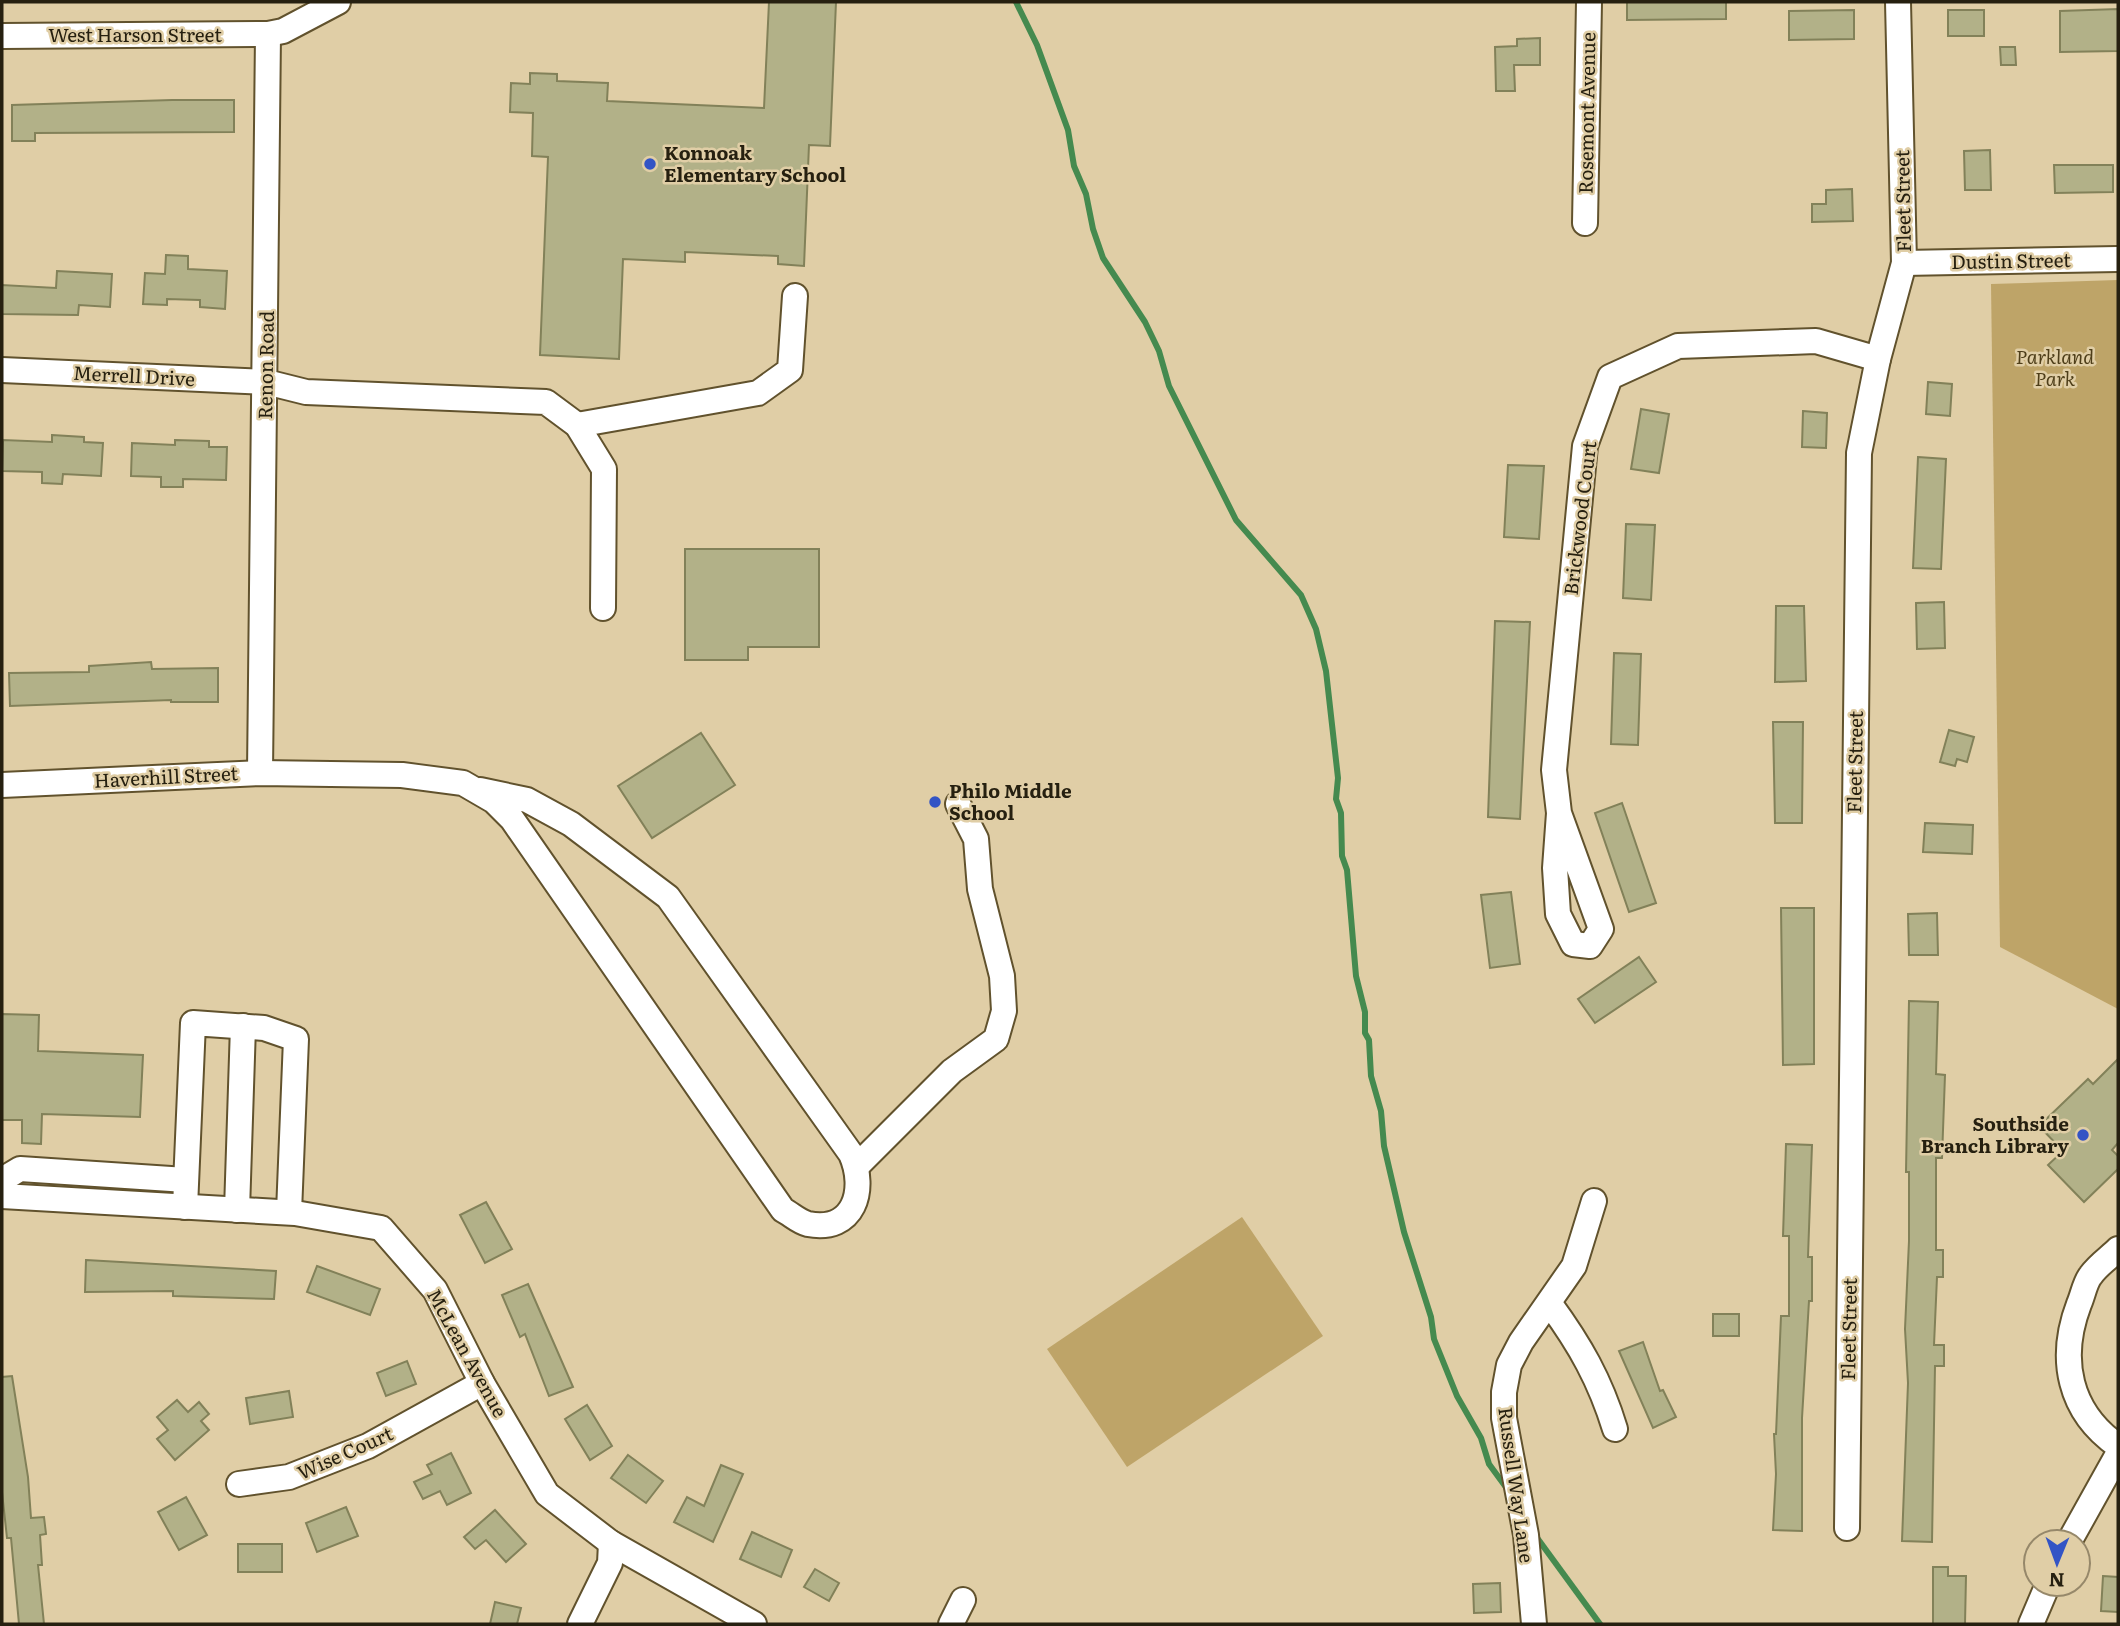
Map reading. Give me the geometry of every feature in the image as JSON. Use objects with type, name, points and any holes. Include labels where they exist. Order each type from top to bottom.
[{"type":"street","points":[[268,34],[283,31],[338,2]]},
{"type":"street","name":"Rosemont Avenue","points":[[1585,223],[1590,2]]},
{"type":"street","name":"Fleet Street","points":[[1847,1528],[1859,453],[1878,359],[1904,263],[1899,2]]},
{"type":"street","name":"West Harson Street","points":[[2,36],[268,34]]},
{"type":"street","name":"Renon Road","points":[[260,773],[268,34]]},
{"type":"street","name":"Dustin Street","points":[[1904,263],[2118,259]]},
{"type":"street","points":[[603,608],[604,469],[578,425],[758,393],[790,370],[795,296]]},
{"type":"street","name":"Brickwood Court","points":[[1559,813],[1555,770],[1585,446],[1610,377],[1678,346],[1816,341],[1878,359]]},
{"type":"street","name":"Merrell Drive","points":[[2,370],[266,382],[306,392],[547,402],[578,425]]},
{"type":"street","name":"Haverhill Street","points":[[2,785],[260,773],[331,774],[446,779],[480,790],[527,800],[571,824],[668,897],[856,1167]]},
{"type":"street","points":[[480,790],[512,819],[783,1210],[805,1224],[831,1225],[856,1203],[856,1167],[952,1071],[996,1039],[1004,1011],[1002,976],[980,889],[976,839],[958,804]]},
{"type":"street","points":[[185,1207],[193,1023],[264,1028],[296,1039],[289,1212]]},
{"type":"street","points":[[237,1210],[243,1026]]},
{"type":"street","points":[[3,1196],[5,1178],[20,1169],[186,1180]]},
{"type":"street","name":"McLean Avenue","points":[[3,1196],[289,1212],[381,1228],[435,1290],[482,1383],[547,1494],[611,1543],[754,1624]]},
{"type":"street","name":"Russell Way Lane","points":[[1534,1624],[1526,1535],[1504,1418],[1504,1392],[1509,1365],[1515,1354],[1574,1266],[1594,1201]]},
{"type":"street","points":[[2118,1249],[2090,1275],[2068,1331],[2068,1370],[2080,1406],[2100,1434],[2118,1446]]},
{"type":"street","points":[[1550,1304],[1577,1341],[1603,1388],[1615,1429]]},
{"type":"street","name":"Wise Court","points":[[239,1484],[289,1477],[369,1446],[482,1383]]},
{"type":"street","points":[[2077,1528],[2118,1454]]},
{"type":"street","points":[[580,1624],[610,1563],[611,1543]]},
{"type":"street","points":[[2031,1624],[2042,1598]]},
{"type":"street","points":[[951,1624],[963,1600]]},
{"type":"green space","name":"Parkland Park","points":[[2118,280],[2118,1009],[2000,947],[1991,284]]},
{"type":"green space","points":[[1242,1217],[1323,1336],[1127,1467],[1047,1349]]},
{"type":"building","points":[[769,2],[836,2],[830,146],[809,145],[804,266],[778,264],[778,256],[685,252],[685,262],[623,259],[619,359],[540,355],[548,157],[532,156],[533,113],[510,112],[511,83],[530,84],[530,73],[557,74],[557,81],[608,83],[607,101],[764,108]]},
{"type":"building","points":[[1627,2],[1726,2],[1726,19],[1627,20]]},
{"type":"building","points":[[2118,9],[2118,51],[2060,52],[2060,11]]},
{"type":"building","points":[[1854,10],[1854,39],[1789,40],[1789,11]]},
{"type":"building","points":[[1948,10],[1984,10],[1984,36],[1948,36]]},
{"type":"building","points":[[1540,38],[1540,65],[1514,65],[1515,91],[1496,91],[1495,47],[1517,46],[1517,39]]},
{"type":"building","points":[[2000,47],[2015,47],[2016,65],[2001,65]]},
{"type":"building","points":[[234,100],[234,132],[35,133],[35,141],[12,141],[12,105]]},
{"type":"building","points":[[1990,150],[1991,190],[1965,190],[1964,151]]},
{"type":"building","points":[[2054,165],[2113,165],[2113,192],[2055,193]]},
{"type":"building","points":[[1852,189],[1853,221],[1812,222],[1812,204],[1826,204],[1826,190]]},
{"type":"building","points":[[166,255],[188,256],[188,269],[227,271],[225,309],[200,307],[200,300],[167,299],[167,305],[143,304],[145,273],[165,274]]},
{"type":"building","points":[[57,271],[112,274],[110,307],[79,305],[78,315],[2,314],[2,285],[56,288]]},
{"type":"building","points":[[1928,382],[1952,384],[1950,416],[1926,414]]},
{"type":"building","points":[[1641,409],[1669,414],[1659,473],[1631,469]]},
{"type":"building","points":[[1803,411],[1827,413],[1826,448],[1802,447]]},
{"type":"building","points":[[52,435],[84,437],[84,442],[103,443],[101,476],[63,474],[62,484],[42,483],[42,472],[2,471],[3,440],[52,442]]},
{"type":"building","points":[[175,440],[209,441],[209,447],[227,447],[226,480],[183,479],[183,487],[161,487],[161,477],[131,476],[132,443],[175,445]]},
{"type":"building","points":[[1918,457],[1946,459],[1941,569],[1913,568]]},
{"type":"building","points":[[1508,465],[1544,466],[1539,539],[1504,537]]},
{"type":"building","points":[[1626,524],[1655,525],[1651,600],[1623,598]]},
{"type":"building","points":[[685,549],[819,549],[819,647],[748,647],[748,660],[685,660]]},
{"type":"building","points":[[1944,602],[1945,648],[1917,649],[1916,603]]},
{"type":"building","points":[[1776,606],[1804,606],[1806,681],[1775,682]]},
{"type":"building","points":[[1495,621],[1530,622],[1520,819],[1488,817]]},
{"type":"building","points":[[1614,653],[1641,654],[1638,745],[1611,744]]},
{"type":"building","points":[[151,662],[152,669],[218,668],[218,702],[171,700],[10,706],[9,673],[89,672],[89,666]]},
{"type":"building","points":[[1773,722],[1803,722],[1802,823],[1775,823]]},
{"type":"building","points":[[1949,730],[1974,737],[1967,762],[1957,759],[1955,766],[1940,762]]},
{"type":"building","points":[[701,733],[735,785],[652,838],[618,786]]},
{"type":"building","points":[[1622,803],[1656,903],[1629,912],[1595,813]]},
{"type":"building","points":[[1925,823],[1973,825],[1972,854],[1923,852]]},
{"type":"building","points":[[1511,892],[1520,964],[1490,968],[1481,895]]},
{"type":"building","points":[[1781,908],[1814,908],[1814,1064],[1783,1065]]},
{"type":"building","points":[[1937,913],[1938,955],[1909,955],[1908,914]]},
{"type":"building","points":[[1639,957],[1656,982],[1595,1023],[1578,999]]},
{"type":"building","points":[[1909,1001],[1938,1002],[1936,1074],[1945,1075],[1942,1158],[1936,1158],[1936,1250],[1943,1250],[1943,1277],[1937,1277],[1934,1345],[1944,1345],[1944,1366],[1935,1366],[1932,1542],[1902,1541],[1908,1383],[1905,1329],[1909,1241],[1909,1172],[1906,1172]]},
{"type":"building","points":[[2,1014],[39,1015],[38,1051],[143,1055],[140,1117],[42,1114],[41,1144],[22,1143],[22,1120],[2,1120]]},
{"type":"building","name":"Southside Branch Library","points":[[2118,1059],[2118,1143],[2112,1150],[2118,1156],[2118,1169],[2084,1202],[2048,1165],[2063,1151],[2039,1126],[2088,1079],[2093,1084]]},
{"type":"building","points":[[1786,1144],[1812,1145],[1808,1257],[1812,1257],[1812,1301],[1809,1301],[1802,1418],[1802,1531],[1773,1530],[1776,1474],[1774,1434],[1781,1316],[1789,1316],[1789,1236],[1783,1236]]},
{"type":"building","points":[[486,1202],[512,1249],[485,1263],[460,1215]]},
{"type":"building","points":[[86,1260],[276,1271],[274,1299],[173,1296],[173,1291],[85,1292]]},
{"type":"building","points":[[317,1266],[380,1289],[370,1315],[307,1292]]},
{"type":"building","points":[[528,1284],[573,1387],[549,1396],[525,1334],[520,1337],[502,1295]]},
{"type":"building","points":[[1713,1314],[1739,1314],[1739,1336],[1713,1336]]},
{"type":"building","points":[[1643,1342],[1660,1391],[1663,1390],[1676,1417],[1653,1428],[1619,1351]]},
{"type":"building","points":[[407,1361],[416,1384],[386,1396],[377,1373]]},
{"type":"building","points":[[12,1376],[28,1477],[31,1518],[44,1517],[46,1534],[40,1535],[42,1565],[38,1565],[44,1624],[19,1624],[11,1538],[7,1538],[2,1492],[2,1377]]},
{"type":"building","points":[[289,1391],[293,1417],[250,1424],[246,1398]]},
{"type":"building","points":[[177,1400],[188,1412],[199,1402],[209,1414],[201,1421],[209,1430],[175,1460],[157,1439],[168,1430],[157,1417]]},
{"type":"building","points":[[587,1405],[612,1446],[590,1460],[565,1419]]},
{"type":"building","points":[[451,1453],[471,1493],[447,1505],[440,1491],[423,1499],[414,1482],[432,1474],[427,1465]]},
{"type":"building","points":[[628,1455],[663,1481],[646,1503],[611,1478]]},
{"type":"building","points":[[721,1465],[743,1474],[713,1542],[674,1522],[687,1497],[704,1506]]},
{"type":"building","points":[[186,1497],[207,1535],[179,1550],[158,1512]]},
{"type":"building","points":[[346,1507],[358,1536],[317,1552],[306,1523]]},
{"type":"building","points":[[495,1510],[526,1544],[506,1562],[486,1540],[475,1549],[464,1537]]},
{"type":"building","points":[[752,1532],[792,1550],[781,1577],[740,1559]]},
{"type":"building","points":[[238,1544],[282,1544],[282,1572],[238,1572]]},
{"type":"building","points":[[1933,1567],[1948,1567],[1948,1576],[1966,1576],[1965,1624],[1933,1624]]},
{"type":"building","points":[[815,1569],[839,1583],[829,1601],[804,1587]]},
{"type":"building","points":[[2103,1576],[2118,1577],[2118,1612],[2101,1611]]},
{"type":"building","points":[[1500,1583],[1501,1612],[1474,1613],[1473,1584]]},
{"type":"building","points":[[495,1602],[521,1608],[517,1624],[490,1624]]},
{"type":"waterway","points":[[1016,2],[1037,45],[1068,130],[1074,166],[1086,194],[1093,229],[1103,258],[1145,322],[1159,351],[1169,386],[1236,520],[1301,595],[1316,629],[1326,671],[1338,778],[1336,799],[1341,813],[1342,856],[1347,870],[1356,976],[1365,1012],[1371,1076],[1381,1111],[1384,1146],[1404,1232],[1431,1317],[1434,1339],[1457,1396],[1481,1438],[1489,1464],[1508,1490]]},
{"type":"waterway","points":[[1535,1535],[1600,1624]]},
{"type":"place","name":"Konnoak Elementary School","points":[[650,164]]},
{"type":"place","name":"Philo Middle School","points":[[935,802]]},
{"type":"place","name":"Southside Branch Library","points":[[2083,1135]]}]
